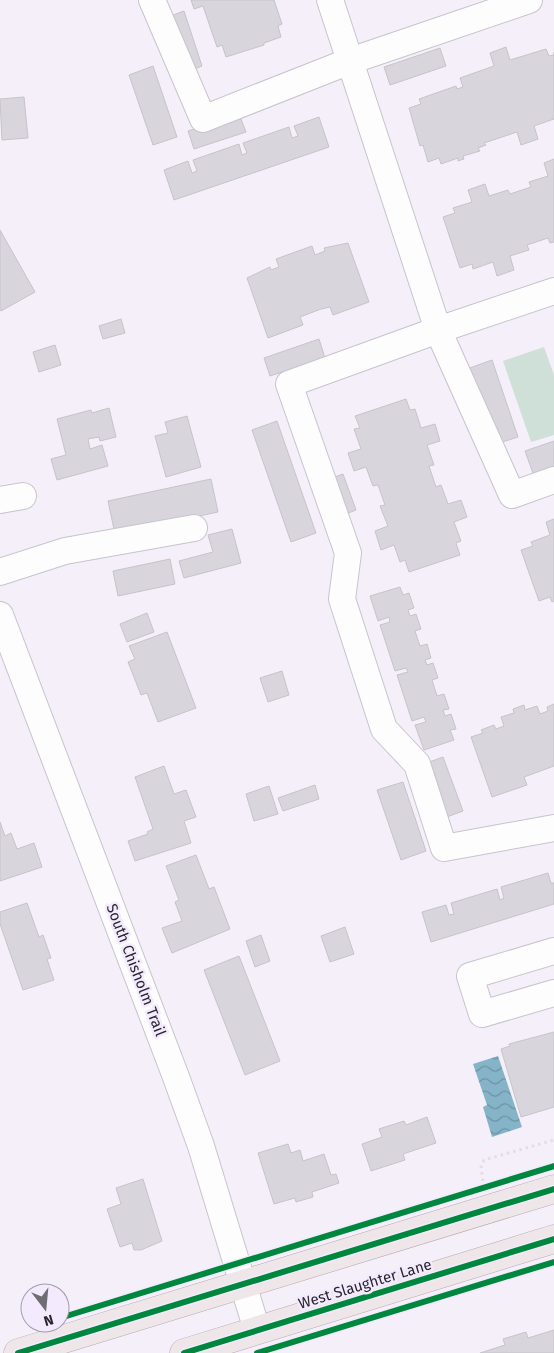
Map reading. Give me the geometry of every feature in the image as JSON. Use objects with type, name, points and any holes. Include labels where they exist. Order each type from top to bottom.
[{"type":"main road","points":[[18,1353],[554,1189]]},
{"type":"main road","name":"West Slaughter Lane","points":[[184,1353],[554,1239]]},
{"type":"street","points":[[152,0],[203,120],[350,61],[529,0]]},
{"type":"street","points":[[330,0],[438,330],[512,495],[554,480]]},
{"type":"street","points":[[554,291],[438,330],[289,384],[348,552],[342,599],[384,729],[417,764],[444,848],[554,828]]},
{"type":"street","points":[[0,572],[65,551],[194,528]]},
{"type":"street","name":"South Chisholm Trail","points":[[0,615],[201,1146],[257,1330]]},
{"type":"street","points":[[554,951],[470,976],[482,1014],[554,993]]},
{"type":"path","points":[[483,1181],[481,1167],[484,1160],[554,1140]]},
{"type":"path","points":[[479,1190],[488,1187]]},
{"type":"shaded area","points":[[544,347],[554,375],[554,435],[531,442],[503,361]]},
{"type":"water","points":[[498,1056],[522,1127],[492,1137],[483,1107],[487,1105],[473,1064]]},
{"type":"building","points":[[191,0],[274,0],[282,24],[278,26],[281,37],[264,43],[264,45],[226,57],[222,45],[217,47],[203,6],[194,9]]},
{"type":"building","points":[[184,11],[202,66],[184,73],[165,18]]},
{"type":"building","points":[[506,47],[510,60],[546,49],[549,56],[554,55],[554,119],[534,126],[538,139],[521,145],[517,132],[484,143],[486,145],[478,148],[480,151],[463,156],[464,159],[458,161],[458,158],[441,164],[439,158],[428,162],[423,145],[420,146],[409,108],[421,104],[419,99],[456,86],[457,89],[463,87],[460,78],[494,66],[490,53]]},
{"type":"building","points":[[440,48],[446,66],[390,85],[384,67]]},
{"type":"building","points":[[153,66],[177,137],[153,145],[129,75]]},
{"type":"building","points":[[24,97],[28,138],[2,140],[0,99]]},
{"type":"building","points":[[239,114],[246,132],[194,149],[188,131]]},
{"type":"building","points":[[319,117],[329,147],[174,200],[164,170],[188,161],[192,173],[197,171],[193,160],[239,144],[242,155],[247,153],[243,143],[289,127],[292,138],[298,136],[294,126]]},
{"type":"building","points":[[554,159],[554,242],[550,243],[548,238],[527,245],[529,250],[510,256],[514,270],[497,276],[493,262],[473,269],[472,264],[460,268],[443,217],[455,213],[453,208],[472,202],[468,190],[485,184],[489,196],[508,190],[510,194],[531,187],[529,182],[548,176],[544,163]]},
{"type":"building","points":[[0,230],[35,292],[1,311],[0,310]]},
{"type":"building","points":[[348,243],[369,302],[333,315],[330,307],[321,309],[300,317],[303,325],[268,338],[247,278],[270,267],[271,270],[279,267],[276,259],[312,246],[315,255],[325,251],[324,248]]},
{"type":"building","points":[[121,319],[125,333],[103,339],[99,326]]},
{"type":"building","points":[[319,339],[325,358],[270,376],[264,358]]},
{"type":"building","points":[[55,345],[61,365],[39,372],[33,352]]},
{"type":"building","points":[[492,360],[518,437],[493,445],[467,369]]},
{"type":"building","points":[[406,399],[410,410],[415,409],[421,428],[435,424],[440,441],[427,445],[434,465],[429,466],[436,487],[441,485],[448,504],[461,500],[467,517],[454,522],[461,541],[456,543],[460,555],[409,572],[405,560],[400,562],[394,545],[381,550],[375,531],[388,526],[380,506],[385,505],[378,485],[373,486],[366,467],[354,471],[348,453],[361,449],[354,429],[360,428],[355,416]]},
{"type":"building","points":[[109,408],[116,437],[100,441],[99,437],[88,439],[90,449],[102,445],[108,466],[57,480],[51,459],[66,455],[57,419],[91,410],[92,413]]},
{"type":"building","points":[[187,416],[201,467],[166,477],[155,436],[168,433],[165,422]]},
{"type":"building","points":[[277,421],[316,533],[291,542],[252,430]]},
{"type":"building","points":[[554,441],[554,469],[534,476],[525,451]]},
{"type":"building","points":[[343,474],[356,510],[338,517],[324,481]]},
{"type":"building","points":[[211,479],[218,512],[115,534],[108,501]]},
{"type":"building","points":[[554,519],[554,601],[552,602],[550,597],[539,601],[521,550],[533,546],[531,542],[550,535],[546,522]]},
{"type":"building","points":[[232,529],[241,563],[184,578],[179,561],[213,552],[208,535]]},
{"type":"building","points":[[170,559],[175,584],[118,596],[113,571]]},
{"type":"building","points":[[400,587],[403,595],[409,593],[414,608],[408,610],[410,616],[416,614],[421,629],[415,631],[420,646],[427,644],[431,658],[425,660],[427,665],[433,663],[438,678],[432,680],[437,696],[444,694],[449,709],[443,710],[445,716],[451,714],[456,729],[450,730],[454,740],[424,750],[415,725],[426,722],[424,717],[412,721],[397,675],[408,672],[406,668],[395,671],[380,625],[390,622],[389,617],[378,621],[370,596]]},
{"type":"building","points":[[147,613],[154,632],[127,642],[120,624]]},
{"type":"building","points":[[167,632],[196,708],[158,722],[147,693],[141,695],[128,662],[135,659],[129,646]]},
{"type":"building","points":[[282,671],[289,695],[268,702],[260,678]]},
{"type":"building","points":[[554,704],[554,766],[524,777],[527,785],[492,797],[471,737],[483,733],[481,730],[494,725],[496,729],[504,726],[501,717],[514,713],[513,709],[524,705],[525,710],[537,706],[540,714],[548,711],[547,707]]},
{"type":"building","points":[[443,757],[463,811],[444,818],[424,764]]},
{"type":"building","points":[[164,766],[174,794],[186,790],[196,817],[184,821],[191,843],[135,861],[128,841],[148,834],[147,832],[153,829],[135,777]]},
{"type":"building","points":[[403,782],[426,851],[401,860],[377,790]]},
{"type":"building","points":[[315,785],[319,799],[283,811],[278,798]]},
{"type":"building","points":[[269,786],[278,814],[254,821],[246,794]]},
{"type":"building","points":[[0,822],[5,836],[11,833],[17,849],[34,843],[42,867],[0,881]]},
{"type":"building","points":[[196,855],[209,889],[214,887],[230,929],[172,953],[162,928],[182,921],[175,902],[179,900],[166,866]]},
{"type":"building","points":[[548,873],[551,883],[554,883],[554,904],[431,942],[422,912],[446,905],[449,915],[454,914],[451,903],[497,889],[500,900],[504,898],[501,887]]},
{"type":"building","points":[[27,903],[39,937],[43,935],[51,958],[47,959],[54,980],[23,990],[0,924],[0,912]]},
{"type":"building","points":[[345,927],[354,954],[330,962],[321,936]]},
{"type":"building","points":[[261,935],[270,961],[255,967],[246,941]]},
{"type":"building","points":[[239,956],[280,1061],[245,1075],[204,970]]},
{"type":"building","points":[[554,1032],[554,1107],[521,1117],[501,1049],[510,1046],[509,1044]]},
{"type":"building","points":[[427,1117],[436,1143],[403,1154],[405,1160],[371,1171],[362,1144],[382,1137],[379,1129],[404,1121],[406,1125]]},
{"type":"building","points":[[288,1144],[291,1153],[300,1150],[303,1161],[324,1154],[331,1175],[336,1174],[339,1183],[312,1192],[313,1197],[296,1202],[295,1198],[274,1204],[258,1153]]},
{"type":"building","points":[[143,1179],[162,1241],[141,1250],[134,1250],[132,1243],[120,1247],[107,1209],[121,1204],[116,1188]]},
{"type":"building","points":[[554,1330],[554,1353],[480,1353],[505,1345],[503,1339],[526,1332],[528,1338]]},
{"type":"cycle path","points":[[70,1315],[554,1166]]},
{"type":"cycle path","points":[[18,1353],[554,1189]]},
{"type":"cycle path","points":[[184,1353],[554,1239]]},
{"type":"cycle path","points":[[257,1353],[554,1262]]}]
